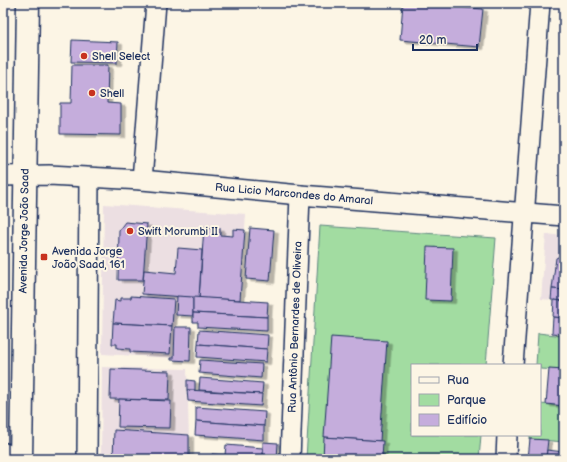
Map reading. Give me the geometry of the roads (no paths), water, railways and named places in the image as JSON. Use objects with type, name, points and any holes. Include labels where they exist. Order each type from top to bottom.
[{"type":"main road","name":"Avenida Jorge João Saad","points":[[21,459],[28,3]]},
{"type":"main road","points":[[3,434],[22,421]]},
{"type":"main road","points":[[3,454],[14,459]]},
{"type":"street","points":[[142,180],[156,3]]},
{"type":"street","points":[[513,364],[540,3]]},
{"type":"street","name":"Rua Licio Marcondes do Amaral","points":[[3,176],[25,174],[142,180],[300,195],[564,216]]},
{"type":"street","points":[[87,459],[89,178]]},
{"type":"street","name":"Rua Antônio Bernardes de Oliveira","points":[[290,459],[300,195]]},
{"type":"street","points":[[506,459],[508,436]]},
{"type":"place","name":"Shell Select","points":[[84,56]]},
{"type":"place","name":"Shell","points":[[92,93]]},
{"type":"place","name":"Swift Morumbi II","points":[[130,231]]},
{"type":"place","name":"Avenida Jorge João Saad, 161","points":[[44,257]]}]
